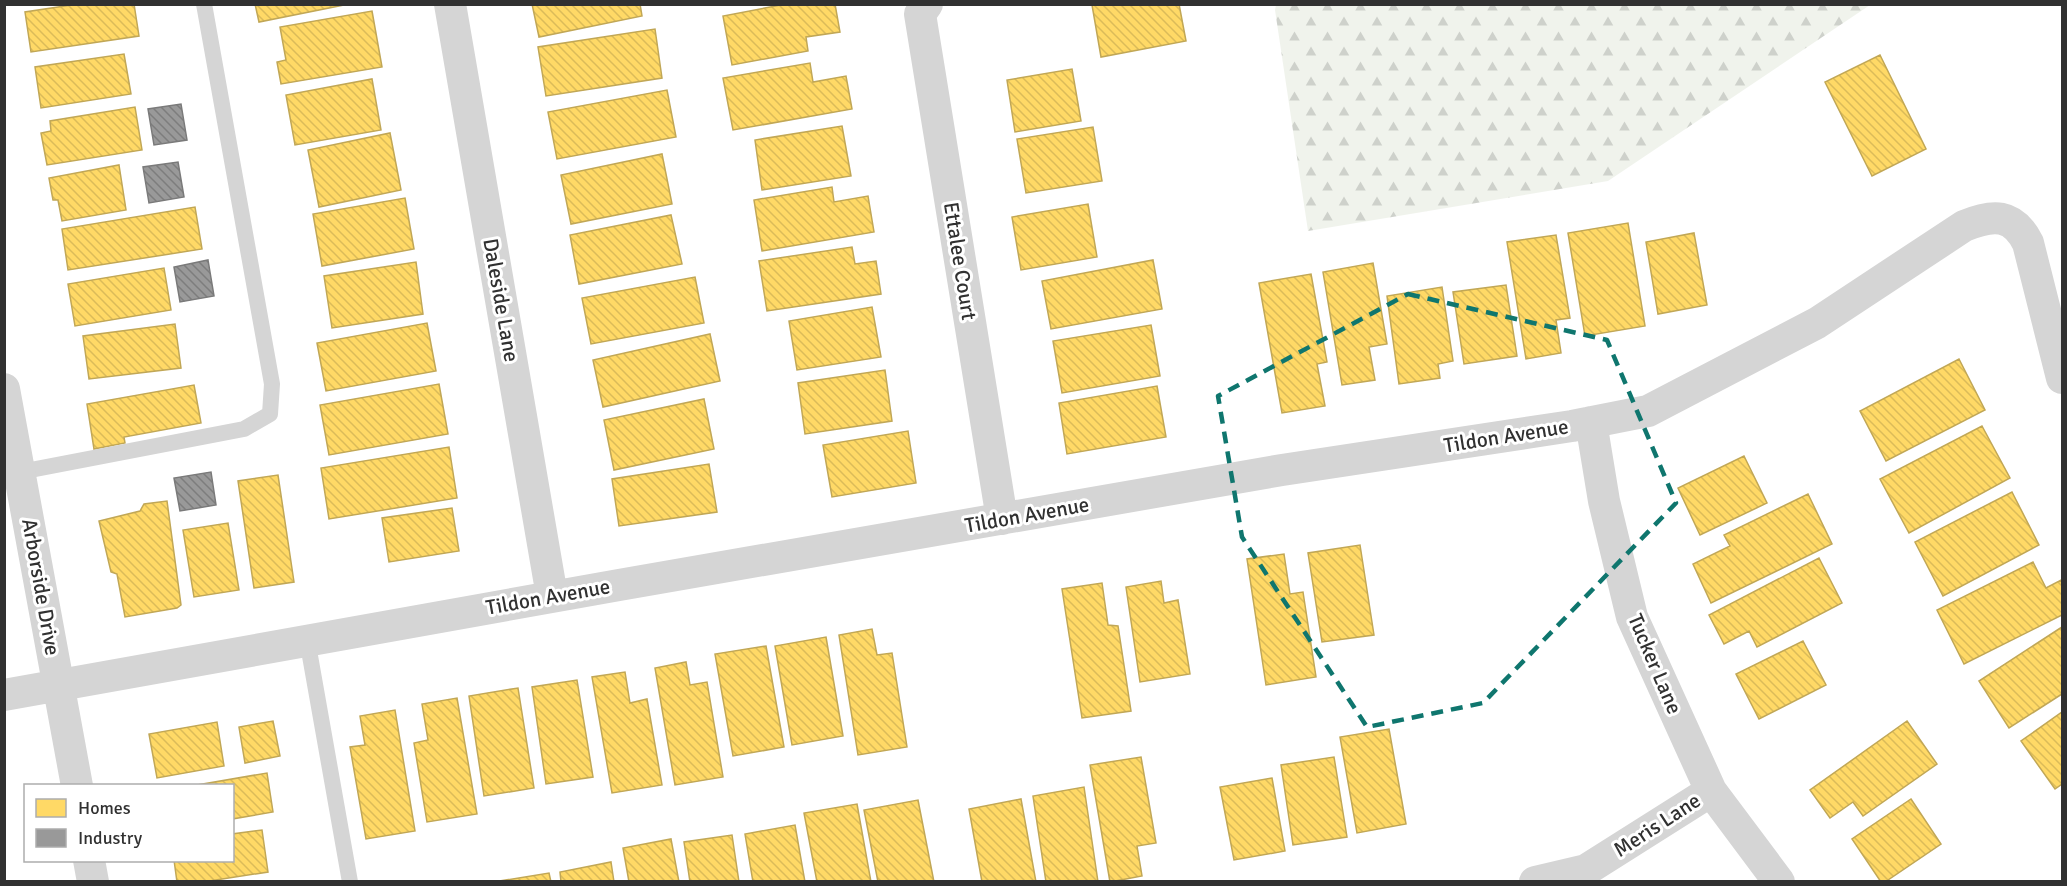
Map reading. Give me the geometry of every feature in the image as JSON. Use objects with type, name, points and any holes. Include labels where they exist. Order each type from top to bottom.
[{"type":"street","name":"Daleside Lane","points":[[450,4],[552,596]]},
{"type":"street","name":"Ettalee Court","points":[[927,4],[920,14],[1002,519]]},
{"type":"street","name":"Tildon Avenue","points":[[4,695],[552,596],[1282,470],[1592,422],[1648,411],[1817,323],[1964,226],[1984,218],[2003,219],[2020,228],[2028,243],[2062,378]]},
{"type":"street","name":"Arborside Drive","points":[[4,389],[21,472],[76,784]]},
{"type":"street","name":"Tucker Lane","points":[[1592,422],[1604,501],[1632,617],[1711,791],[1779,882]]},
{"type":"street","name":"Meris Lane","points":[[1535,882],[1586,870],[1711,791]]},
{"type":"street","points":[[89,862],[93,882]]},
{"type":"lane","points":[[21,472],[244,429],[270,414],[272,384],[204,4]]},
{"type":"lane","points":[[307,639],[350,882]]},
{"type":"highlighted area","points":[[1408,294],[1607,340],[1676,503],[1483,703],[1367,727],[1242,537],[1218,396]]},
{"type":"green space","points":[[1276,4],[1870,5],[1608,181],[1308,231],[1275,10]]},
{"type":"building: Homes","points":[[78,4],[134,4],[139,36],[31,52],[25,12]]},
{"type":"building: Homes","points":[[255,4],[349,4],[259,22]]},
{"type":"building: Homes","points":[[532,4],[640,4],[642,16],[539,37]]},
{"type":"building: Homes","points":[[786,4],[835,4],[840,32],[806,37],[808,51],[732,65],[723,16]]},
{"type":"building: Homes","points":[[1179,4],[1186,41],[1101,57],[1092,5]]},
{"type":"building: Homes","points":[[372,11],[382,67],[281,84],[277,62],[286,60],[280,27]]},
{"type":"building: Homes","points":[[655,29],[662,78],[546,96],[538,47]]},
{"type":"building: Homes","points":[[124,54],[131,94],[41,108],[35,67]]},
{"type":"building: Homes","points":[[1880,55],[1926,149],[1872,176],[1825,82]]},
{"type":"building: Homes","points":[[810,63],[813,82],[846,76],[852,109],[733,130],[723,78]]},
{"type":"building: Homes","points":[[1072,69],[1081,121],[1015,132],[1007,80]]},
{"type":"building: Homes","points":[[372,79],[381,130],[295,145],[286,95]]},
{"type":"building: Homes","points":[[667,90],[676,137],[557,159],[548,112]]},
{"type":"building: Homes","points":[[135,107],[142,150],[47,165],[41,133],[51,131],[50,121]]},
{"type":"building: Homes","points":[[842,126],[851,176],[762,190],[755,140]]},
{"type":"building: Homes","points":[[1093,127],[1102,181],[1026,193],[1017,139]]},
{"type":"building: Homes","points":[[390,133],[401,190],[319,207],[308,150]]},
{"type":"building: Homes","points":[[662,154],[672,204],[571,224],[561,175]]},
{"type":"building: Homes","points":[[119,165],[126,210],[62,221],[58,200],[53,200],[49,178]]},
{"type":"building: Homes","points":[[832,187],[834,202],[868,196],[874,232],[762,251],[754,200]]},
{"type":"building: Homes","points":[[405,198],[414,249],[322,266],[313,214]]},
{"type":"building: Homes","points":[[1088,204],[1097,257],[1021,270],[1012,217]]},
{"type":"building: Homes","points":[[195,207],[202,249],[68,270],[62,229]]},
{"type":"building: Homes","points":[[671,215],[682,264],[579,284],[570,235]]},
{"type":"building: Homes","points":[[1628,223],[1645,326],[1585,336],[1568,233]]},
{"type":"building: Homes","points":[[1694,233],[1707,305],[1658,314],[1646,242]]},
{"type":"building: Homes","points":[[1556,235],[1570,318],[1556,320],[1561,353],[1526,359],[1507,242]]},
{"type":"building: Homes","points":[[852,247],[855,264],[876,261],[881,294],[767,311],[759,261]]},
{"type":"building: Homes","points":[[1153,260],[1162,309],[1051,329],[1042,281]]},
{"type":"building: Homes","points":[[416,262],[423,314],[332,328],[324,276]]},
{"type":"building: Homes","points":[[1373,263],[1387,344],[1369,347],[1375,380],[1342,385],[1323,272]]},
{"type":"building: Homes","points":[[164,268],[171,310],[75,326],[68,284]]},
{"type":"building: Homes","points":[[1311,274],[1327,362],[1317,364],[1325,406],[1282,413],[1259,283]]},
{"type":"building: Homes","points":[[695,277],[704,323],[591,344],[582,298]]},
{"type":"building: Homes","points":[[1506,285],[1517,356],[1464,364],[1453,292]]},
{"type":"building: Homes","points":[[1442,287],[1453,361],[1438,364],[1440,378],[1399,384],[1387,296]]},
{"type":"building: Homes","points":[[872,307],[881,357],[797,370],[789,321]]},
{"type":"building: Homes","points":[[427,323],[436,371],[326,391],[317,343]]},
{"type":"building: Homes","points":[[175,324],[181,368],[89,379],[83,336]]},
{"type":"building: Homes","points":[[1151,325],[1160,376],[1062,393],[1053,341]]},
{"type":"building: Homes","points":[[710,334],[720,381],[603,407],[593,360]]},
{"type":"building: Homes","points":[[1959,359],[1985,410],[1886,461],[1860,411]]},
{"type":"building: Homes","points":[[885,370],[892,421],[805,434],[798,383]]},
{"type":"building: Homes","points":[[439,384],[448,434],[329,455],[320,405]]},
{"type":"building: Homes","points":[[194,385],[201,423],[124,437],[125,443],[94,449],[87,404]]},
{"type":"building: Homes","points":[[1157,386],[1166,437],[1067,454],[1059,403]]},
{"type":"building: Homes","points":[[704,399],[714,449],[614,470],[604,420]]},
{"type":"building: Homes","points":[[1982,426],[2010,478],[1909,533],[1880,479]]},
{"type":"building: Homes","points":[[908,431],[916,483],[832,497],[823,445]]},
{"type":"building: Homes","points":[[449,447],[457,498],[329,519],[321,468]]},
{"type":"building: Homes","points":[[1744,456],[1767,503],[1700,535],[1678,488]]},
{"type":"building: Homes","points":[[709,464],[717,512],[619,526],[612,479]]},
{"type":"building: Homes","points":[[278,475],[294,582],[254,588],[238,481]]},
{"type":"building: Homes","points":[[2012,492],[2039,545],[1943,596],[1915,542]]},
{"type":"building: Homes","points":[[1808,494],[1832,544],[1711,603],[1693,564],[1730,546],[1724,535]]},
{"type":"building: Homes","points":[[167,501],[181,605],[177,608],[125,617],[117,574],[111,572],[99,521],[140,511],[144,504]]},
{"type":"building: Homes","points":[[452,508],[459,551],[389,562],[382,518]]},
{"type":"building: Homes","points":[[228,523],[239,590],[194,597],[183,530]]},
{"type":"building: Homes","points":[[1360,545],[1374,635],[1322,642],[1308,553]]},
{"type":"building: Homes","points":[[1284,554],[1290,594],[1303,592],[1316,677],[1266,685],[1247,559]]},
{"type":"building: Homes","points":[[1819,558],[1842,603],[1757,647],[1749,631],[1724,644],[1709,615]]},
{"type":"building: Homes","points":[[2033,562],[2046,588],[2061,580],[2062,615],[1964,664],[1937,610]]},
{"type":"building: Homes","points":[[1161,581],[1164,603],[1178,600],[1190,674],[1140,682],[1126,587]]},
{"type":"building: Homes","points":[[1102,583],[1108,625],[1118,626],[1131,711],[1082,718],[1062,589]]},
{"type":"building: Homes","points":[[2062,627],[2062,694],[2009,728],[1979,681]]},
{"type":"building: Homes","points":[[872,629],[877,655],[892,653],[907,747],[858,755],[839,635]]},
{"type":"building: Homes","points":[[826,637],[843,736],[792,745],[775,646]]},
{"type":"building: Homes","points":[[1803,641],[1826,685],[1759,719],[1736,674]]},
{"type":"building: Homes","points":[[766,646],[784,747],[733,756],[715,654]]},
{"type":"building: Homes","points":[[686,662],[690,685],[707,682],[723,777],[675,785],[655,668]]},
{"type":"building: Homes","points":[[625,672],[630,703],[647,699],[662,785],[612,793],[592,677]]},
{"type":"building: Homes","points":[[577,680],[593,777],[546,784],[532,687]]},
{"type":"building: Homes","points":[[518,688],[534,788],[484,796],[469,696]]},
{"type":"building: Homes","points":[[457,698],[477,814],[427,822],[414,743],[428,740],[422,704]]},
{"type":"building: Homes","points":[[395,710],[415,831],[366,839],[350,747],[365,745],[360,716]]},
{"type":"building: Homes","points":[[2062,712],[2062,784],[2055,789],[2021,741]]},
{"type":"building: Homes","points":[[273,721],[280,756],[245,763],[239,727]]},
{"type":"building: Homes","points":[[1907,721],[1937,764],[1863,816],[1853,802],[1830,818],[1810,790]]},
{"type":"building: Homes","points":[[217,722],[224,766],[157,778],[149,734]]},
{"type":"building: Homes","points":[[1389,729],[1406,824],[1357,833],[1340,737]]},
{"type":"building: Homes","points":[[1141,757],[1156,843],[1137,846],[1142,876],[1110,882],[1090,765]]},
{"type":"building: Homes","points":[[1334,757],[1347,837],[1293,845],[1281,765]]},
{"type":"building: Homes","points":[[267,773],[273,812],[234,819],[234,784],[203,784]]},
{"type":"building: Homes","points":[[1272,778],[1285,851],[1234,860],[1220,787]]},
{"type":"building: Homes","points":[[1084,787],[1098,882],[1046,882],[1033,796]]},
{"type":"building: Homes","points":[[1021,799],[1036,882],[982,882],[969,809]]},
{"type":"building: Homes","points":[[1911,799],[1941,844],[1885,882],[1881,882],[1852,839]]},
{"type":"building: Homes","points":[[918,800],[934,882],[878,882],[864,810]]},
{"type":"building: Homes","points":[[857,804],[871,882],[817,882],[804,813]]},
{"type":"building: Homes","points":[[795,825],[805,882],[753,882],[745,834]]},
{"type":"building: Homes","points":[[262,830],[268,872],[203,882],[177,882],[174,862],[234,862],[234,834]]},
{"type":"building: Homes","points":[[732,835],[739,882],[690,882],[684,842]]},
{"type":"building: Homes","points":[[671,839],[679,882],[629,882],[623,848]]},
{"type":"building: Homes","points":[[611,862],[614,882],[561,882],[560,872]]},
{"type":"building: Homes","points":[[549,873],[551,882],[500,882],[500,881]]},
{"type":"building: Industry","points":[[181,104],[187,140],[154,145],[148,109]]},
{"type":"building: Industry","points":[[178,162],[184,197],[149,203],[143,167]]},
{"type":"building: Industry","points":[[208,260],[214,296],[180,302],[174,267]]},
{"type":"building: Industry","points":[[211,472],[216,505],[180,511],[174,478]]}]
